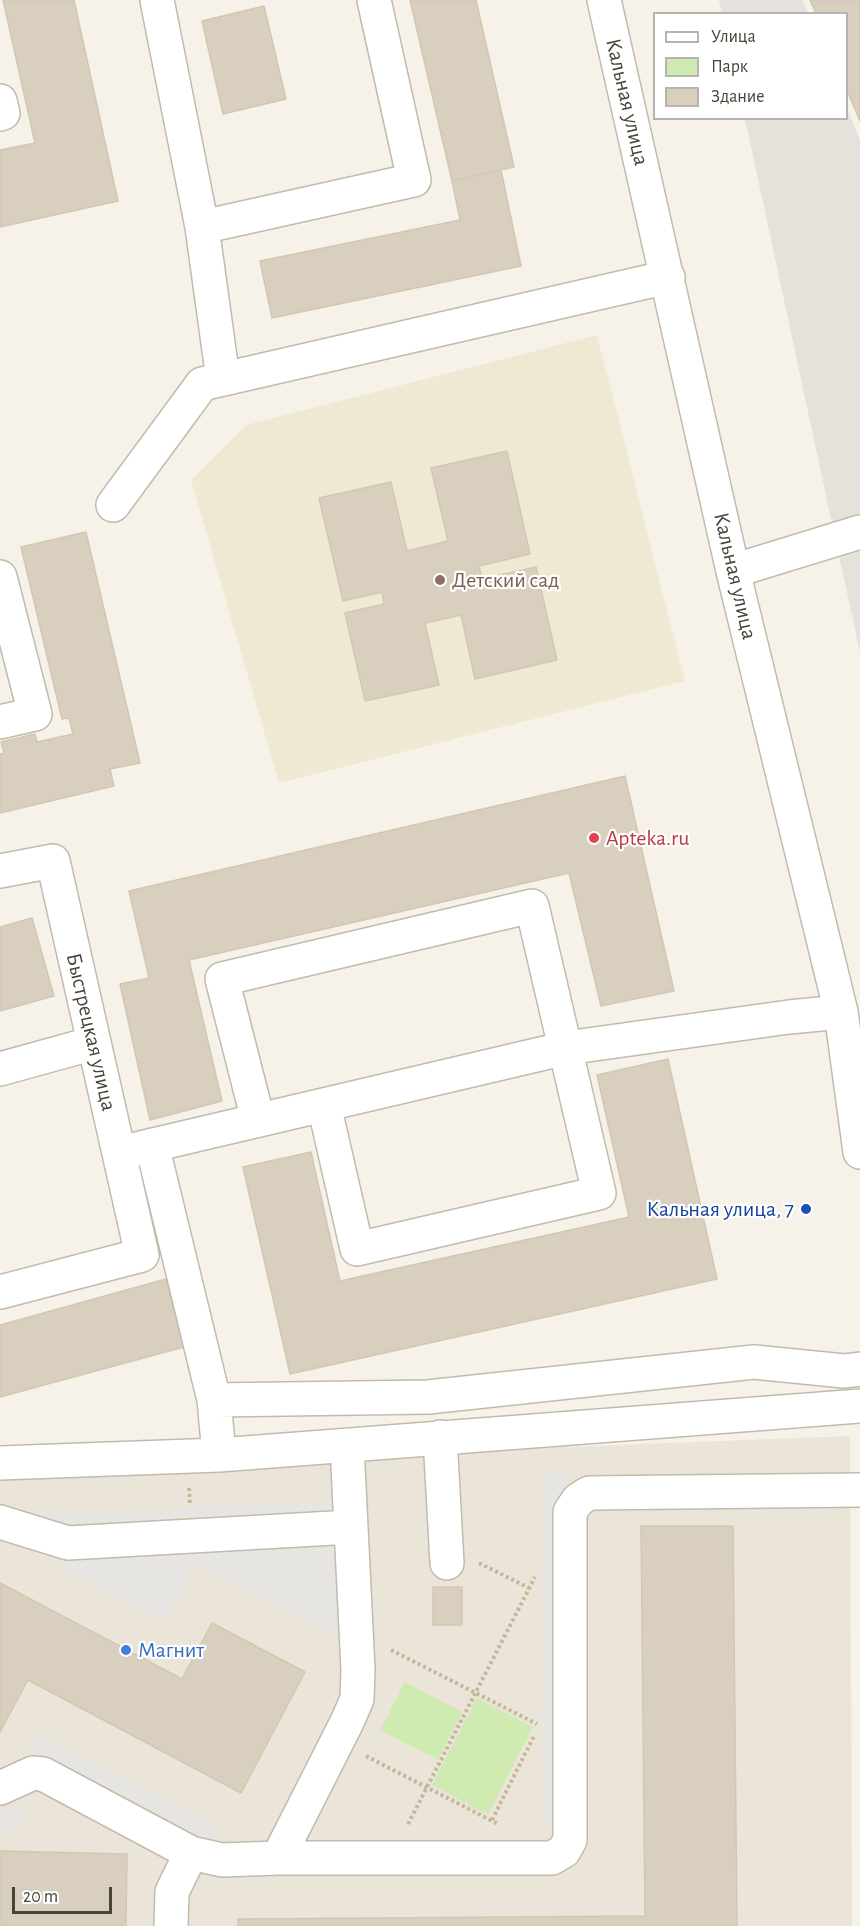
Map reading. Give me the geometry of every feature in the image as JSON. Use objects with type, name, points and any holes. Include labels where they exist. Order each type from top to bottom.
[{"type":"street","points":[[157,0],[202,227],[223,379]]},
{"type":"street","points":[[202,227],[414,180],[374,0]]},
{"type":"street","name":"Кальная улица","points":[[604,0],[733,571],[841,1012],[860,1152]]},
{"type":"street","points":[[0,101],[3,113],[0,114]]},
{"type":"street","points":[[113,505],[202,384],[668,277]]},
{"type":"street","points":[[733,571],[860,532]]},
{"type":"street","points":[[0,577],[35,714],[0,722]]},
{"type":"street","name":"Быстрецкая улица","points":[[0,871],[53,861],[142,1255],[0,1292]]},
{"type":"street","points":[[258,1120],[222,979],[532,906],[599,1193],[357,1249],[324,1105]]},
{"type":"street","points":[[119,1153],[566,1048],[841,1012]]},
{"type":"street","points":[[0,1069],[94,1043]]},
{"type":"street","points":[[152,1145],[214,1400],[219,1455]]},
{"type":"street","points":[[214,1400],[428,1398],[754,1362],[844,1371],[860,1369]]},
{"type":"street","points":[[0,1462],[219,1455],[860,1406]]},
{"type":"street","points":[[440,1437],[447,1554]]},
{"type":"street","points":[[278,1858],[357,1699],[358,1670],[347,1444]]},
{"type":"street","points":[[0,1788],[33,1773],[43,1774],[191,1853],[222,1860],[552,1858],[564,1851],[570,1840],[570,1512],[578,1500],[589,1493],[860,1490]]},
{"type":"street","points":[[0,1522],[68,1543],[351,1527]]},
{"type":"street","points":[[171,1926],[172,1892],[191,1853]]},
{"type":"path","points":[[447,1554],[529,1588]]},
{"type":"path","points":[[390,1858],[547,1555],[570,1554]]},
{"type":"path","points":[[355,1631],[540,1726],[492,1820]]},
{"type":"path","points":[[338,1741],[516,1833],[517,1858]]},
{"type":"shaded area","points":[[719,0],[802,0],[808,12],[722,12]]},
{"type":"shaded area","points":[[848,110],[860,140],[860,653],[745,120],[848,120]]},
{"type":"shaded area","name":"Детский сад","points":[[597,335],[685,681],[279,783],[191,480],[246,425]]},
{"type":"shaded area","points":[[850,1436],[852,1926],[0,1926],[0,1469]]},
{"type":"shaded area","points":[[542,1472],[566,1472],[566,1826],[542,1826]]},
{"type":"shaded area","points":[[335,1501],[342,1639],[195,1563],[165,1620],[5,1537],[17,1515]]},
{"type":"shaded area","points":[[38,1732],[219,1827],[209,1846],[28,1750]]},
{"type":"shaded area","points":[[0,1804],[25,1817],[13,1838],[0,1831]]},
{"type":"green space","points":[[405,1682],[462,1712],[438,1760],[380,1730]]},
{"type":"green space","points":[[477,1698],[533,1727],[488,1815],[432,1785]]},
{"type":"building","points":[[3,0],[74,0],[118,201],[0,227],[0,150],[35,143]]},
{"type":"building","points":[[410,0],[476,0],[514,167],[452,181]]},
{"type":"building","points":[[810,0],[860,0],[860,121],[848,93],[848,12],[815,12]]},
{"type":"building","points":[[264,6],[286,99],[223,114],[202,21]]},
{"type":"building","points":[[501,170],[521,266],[272,318],[260,261],[460,220],[452,181]]},
{"type":"building","points":[[507,451],[530,554],[479,566],[482,579],[536,567],[557,660],[475,679],[461,615],[425,623],[439,685],[365,701],[345,613],[384,604],[382,592],[343,601],[319,498],[391,482],[407,551],[448,541],[431,468]]},
{"type":"building","points":[[86,532],[140,763],[110,769],[114,786],[0,813],[0,754],[4,753],[1,742],[35,734],[37,742],[73,734],[69,718],[62,719],[21,547]]},
{"type":"building","points":[[625,776],[674,991],[601,1006],[569,873],[189,960],[222,1101],[150,1120],[120,984],[149,978],[129,891]]},
{"type":"building","points":[[32,918],[54,996],[0,1011],[0,927]]},
{"type":"building","points":[[668,1059],[717,1279],[290,1374],[243,1167],[311,1152],[340,1281],[629,1217],[597,1075]]},
{"type":"building","points":[[166,1279],[184,1347],[0,1397],[0,1325]]},
{"type":"building","points":[[641,1526],[733,1526],[737,1926],[238,1926],[238,1919],[645,1916]]},
{"type":"building","points":[[0,1583],[182,1679],[212,1623],[305,1672],[241,1793],[28,1680],[0,1732]]},
{"type":"building","points":[[433,1587],[462,1587],[462,1625],[433,1625]]},
{"type":"building","points":[[0,1851],[127,1854],[126,1926],[0,1926]]},
{"type":"place","name":"Детский сад","points":[[440,580]]},
{"type":"place","name":"Apteka.ru","points":[[594,838]]},
{"type":"place","name":"Кальная улица, 7","points":[[806,1209]]},
{"type":"place","name":"Магнит","points":[[126,1650]]}]
